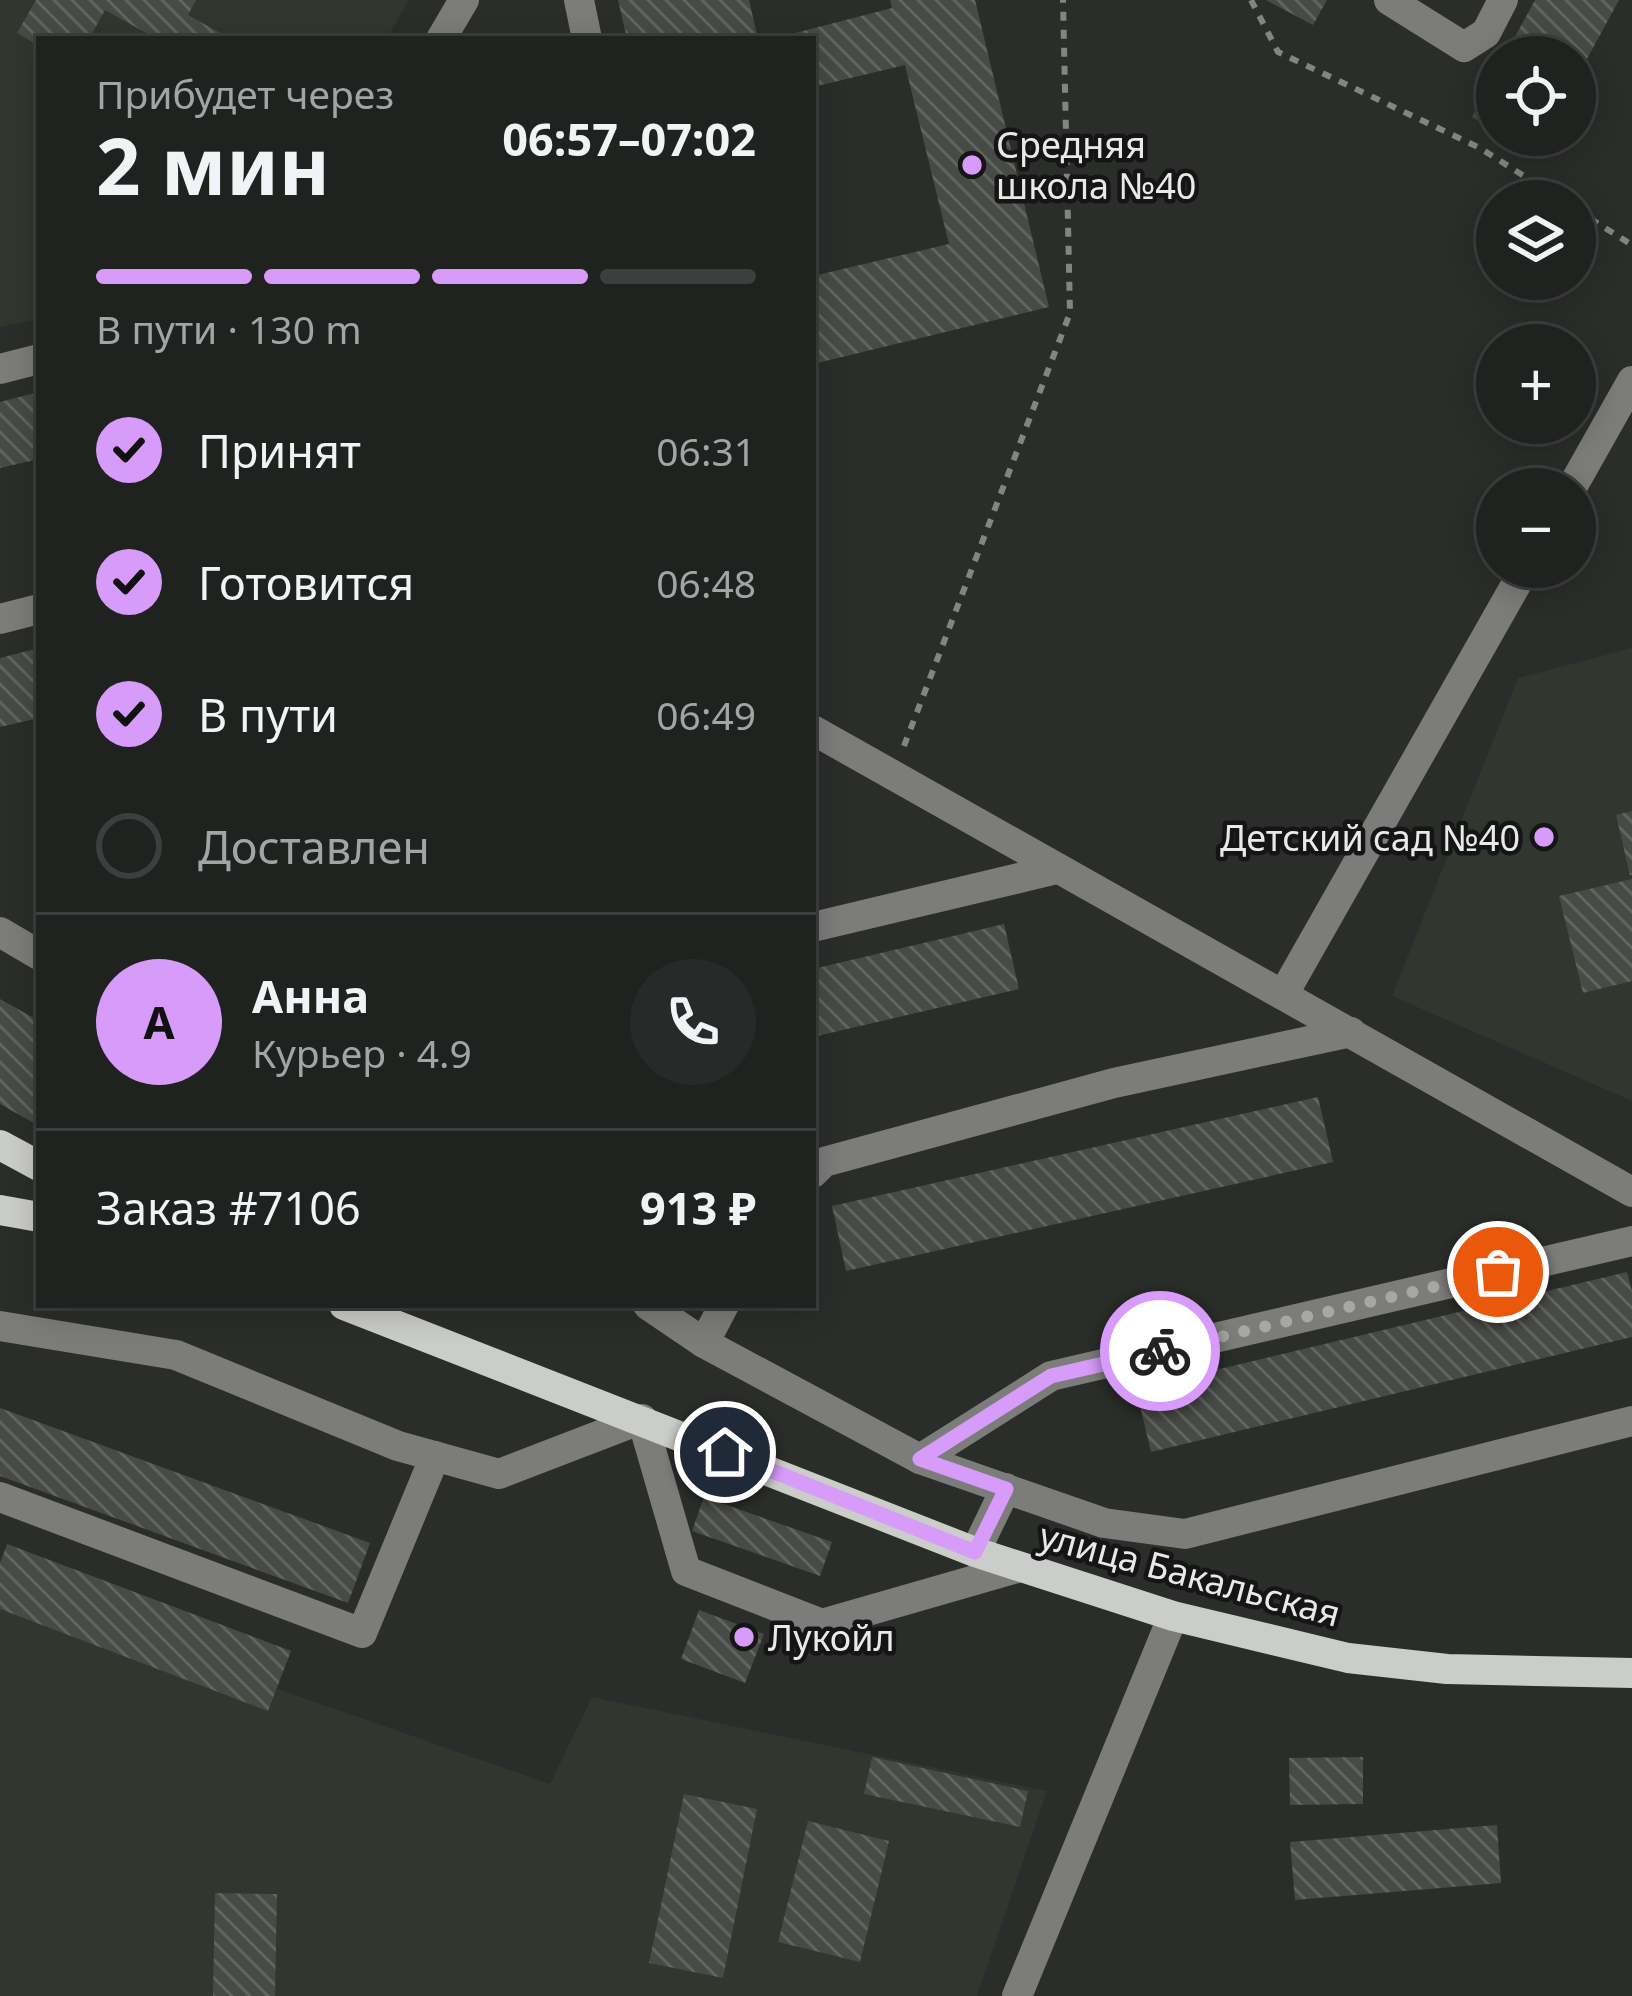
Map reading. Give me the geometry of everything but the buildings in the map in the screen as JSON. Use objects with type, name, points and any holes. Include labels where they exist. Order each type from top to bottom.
[{"type":"main road","points":[[0,1145],[36,1164]]},
{"type":"main road","points":[[0,1210],[36,1216]]},
{"type":"main road","name":"улица Бакальская","points":[[352,1308],[1017,1568],[1173,1616],[1348,1658],[1447,1669],[1632,1673]]},
{"type":"lane","points":[[443,36],[464,0]]},
{"type":"lane","points":[[579,0],[586,36]]},
{"type":"lane","points":[[1389,0],[1464,47],[1486,33],[1503,0]]},
{"type":"lane","points":[[0,369],[36,360]]},
{"type":"lane","points":[[1583,468],[1632,381]]},
{"type":"lane","points":[[1283,995],[1514,588]]},
{"type":"lane","points":[[0,620],[36,610]]},
{"type":"lane","points":[[816,732],[1632,1192]]},
{"type":"lane","points":[[816,926],[1057,869]]},
{"type":"lane","points":[[0,932],[36,953]]},
{"type":"lane","points":[[816,1170],[824,1162],[1114,1083],[1352,1032]]},
{"type":"lane","points":[[920,1459],[1051,1376],[1632,1241]]},
{"type":"lane","points":[[653,1308],[704,1342],[920,1459],[1104,1523],[1185,1534],[1632,1421]]},
{"type":"lane","points":[[704,1342],[722,1308]]},
{"type":"lane","points":[[0,1326],[176,1355],[398,1446],[499,1474],[642,1419],[686,1571],[822,1624],[1017,1568]]},
{"type":"lane","points":[[0,1497],[362,1633],[435,1456]]},
{"type":"lane","points":[[975,1552],[1006,1489]]},
{"type":"lane","points":[[1020,1993],[1173,1616]]},
{"type":"path","points":[[894,773],[1070,313],[1063,0]]},
{"type":"path","points":[[1251,0],[1278,52],[1480,148],[1530,180]]},
{"type":"path","points":[[1596,221],[1632,244]]},
{"type":"shaded area","points":[[0,0],[409,0],[389,36],[36,36],[36,320],[0,327]]},
{"type":"shaded area","name":"Детский сад №40","points":[[1632,648],[1632,1101],[1392,996],[1518,678]]},
{"type":"shaded area","points":[[0,1592],[550,1784],[592,1697],[1047,1791],[977,1996],[0,1996]]},
{"type":"way so far","points":[[1160,1351],[1498,1272]]},
{"type":"place","name":"Средняя школа №40","points":[[972,165]]},
{"type":"place","name":"Детский сад №40","points":[[1544,837]]},
{"type":"place","name":"Лукойл","points":[[744,1637]]},
{"type":"route","points":[[725,1452],[975,1552],[1006,1489],[920,1459],[1051,1376],[1160,1351]]}]
